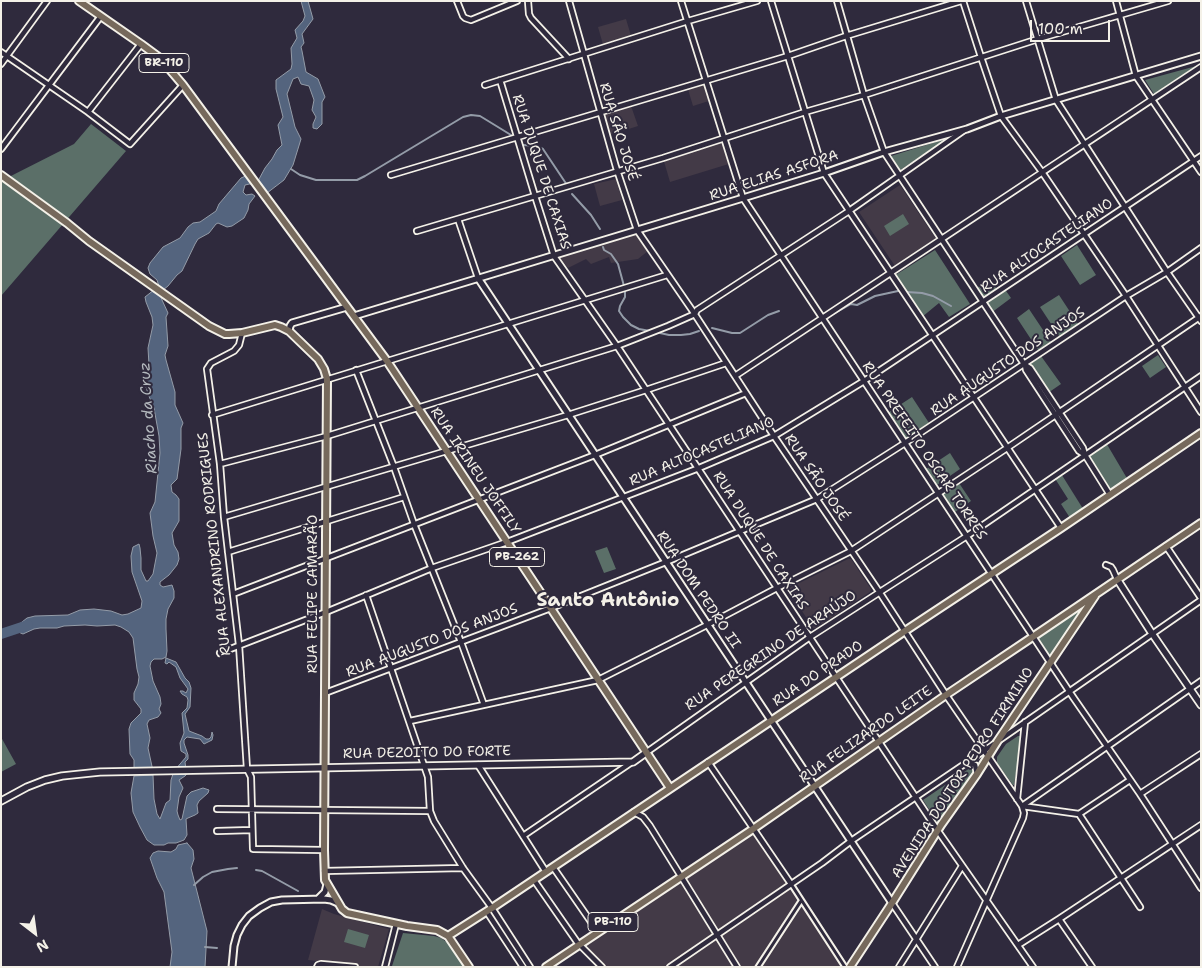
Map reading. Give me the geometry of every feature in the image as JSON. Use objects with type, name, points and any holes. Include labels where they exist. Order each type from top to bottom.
[{"type":"main road","name":"BR-110","points":[[79,1],[141,44],[167,65],[183,85]]},
{"type":"main road","name":"RUA IRINEU JOFFILY","points":[[183,85],[386,361],[670,788]]},
{"type":"main road","points":[[1,175],[89,241],[209,326],[225,334],[242,333],[275,325],[289,331]]},
{"type":"main road","name":"RUA FELIPE CAMARÃO","points":[[289,331],[318,359],[327,379],[324,871],[325,880],[339,903]]},
{"type":"main road","name":"RUA DO PRADO","points":[[448,936],[490,910],[708,762],[1061,528],[1201,432]]},
{"type":"main road","name":"RUA FELIZARDO LEITE","points":[[546,967],[753,829],[878,741],[1201,522]]},
{"type":"main road","points":[[1117,579],[1201,705]]},
{"type":"main road","name":"AVENIDA DOUTOR PEDRO FIRMINO","points":[[850,967],[938,831],[1097,593]]},
{"type":"main road","name":"RUA PEREGRINO DE ARAÚJO","points":[[633,762],[647,752]]},
{"type":"main road","name":"RUA DEZOITO DO FORTE","points":[[1,800],[45,780],[62,776],[100,772],[633,762]]},
{"type":"main road","points":[[339,903],[342,909],[347,912],[396,924],[437,930],[448,936],[469,967]]},
{"type":"street","points":[[1,64],[47,1]]},
{"type":"street","points":[[457,1],[463,16],[471,20],[517,1]]},
{"type":"street","points":[[528,1],[531,18],[568,59]]},
{"type":"street","name":"RUA SÃO JOSÉ","points":[[568,1],[617,171],[637,230],[695,314],[946,695],[1022,806],[1024,813],[986,900]]},
{"type":"street","name":"RUA PREFEITO OSCAR TORRES","points":[[681,1],[743,198],[1201,888]]},
{"type":"street","points":[[485,85],[757,1]]},
{"type":"street","points":[[771,1],[824,172],[1061,528]]},
{"type":"street","points":[[836,1],[864,95],[884,152],[1024,364],[1026,370],[1057,414],[1079,451],[1085,456],[1110,495]]},
{"type":"street","points":[[391,176],[788,56],[846,36],[962,1],[1001,116],[1042,172],[1126,296],[1201,412]]},
{"type":"street","points":[[410,721],[598,680],[707,625],[851,551],[1200,318],[1167,272],[1056,100],[1026,1]]},
{"type":"street","points":[[1116,1],[1136,76],[1201,172]]},
{"type":"street","points":[[417,231],[864,95],[1038,39],[1168,1]]},
{"type":"street","points":[[1,149],[100,16]]},
{"type":"street","points":[[88,112],[141,44]]},
{"type":"street","points":[[1,52],[88,112],[130,144],[183,85]]},
{"type":"street","name":"RUA ELIAS ASFORA","points":[[354,316],[1201,56]]},
{"type":"street","points":[[735,376],[1201,67]]},
{"type":"street","name":"RUA DUQUE DE CAXIAS","points":[[500,80],[554,256],[699,468],[938,831],[1033,967]]},
{"type":"street","points":[[220,464],[327,436],[617,346],[695,314],[697,310],[782,256],[967,129]]},
{"type":"street","name":"RUA ALTOCASTELIANO","points":[[220,653],[432,568],[507,542],[699,468],[774,436],[983,302],[1201,156]]},
{"type":"street","name":"RUA DOM PEDRO II","points":[[458,219],[478,278],[935,967]]},
{"type":"street","name":"RUA AUGUSTO DOS ANJOS","points":[[325,693],[551,608],[817,499],[905,444],[1201,248]]},
{"type":"street","points":[[212,415],[668,274]]},
{"type":"street","points":[[289,331],[292,323],[347,307]]},
{"type":"street","name":"RUA ALEXANDRINO RODRIGUES","points":[[242,333],[239,345],[234,351],[211,363],[207,369],[220,464],[224,517],[239,645],[247,770],[250,777],[253,849],[324,850]]},
{"type":"street","points":[[224,517],[568,415],[726,362]]},
{"type":"street","points":[[356,370],[484,705]]},
{"type":"street","name":"RUA PEREGRINO DE ARAÚJO","points":[[647,752],[810,637],[967,536],[1201,376]]},
{"type":"street","points":[[233,594],[595,455],[746,393]]},
{"type":"street","points":[[228,552],[404,497]]},
{"type":"street","points":[[670,967],[1070,692],[1201,599],[1166,546]]},
{"type":"street","points":[[1106,565],[1113,570],[1117,579]]},
{"type":"street","points":[[366,595],[425,766],[429,782],[430,811],[434,821],[490,910],[530,967]]},
{"type":"street","points":[[1022,806],[1201,681]]},
{"type":"street","points":[[1016,798],[1025,722]]},
{"type":"street","points":[[1140,794],[1201,754]]},
{"type":"street","name":"RUA PEREGRINO DE ARAÚJO","points":[[523,836],[633,762]]},
{"type":"street","points":[[708,762],[846,967]]},
{"type":"street","points":[[968,762],[974,765],[977,774]]},
{"type":"street","points":[[478,765],[546,872]]},
{"type":"street","points":[[1022,806],[1079,814],[1130,780]]},
{"type":"street","points":[[217,809],[430,811]]},
{"type":"street","points":[[634,812],[640,814],[646,820],[737,967]]},
{"type":"street","points":[[1079,814],[1140,907]]},
{"type":"street","points":[[1018,945],[1201,824]]},
{"type":"street","points":[[217,831],[252,830]]},
{"type":"street","points":[[900,967],[962,866]]},
{"type":"street","points":[[553,867],[598,932]]},
{"type":"street","points":[[324,871],[463,868]]},
{"type":"street","points":[[534,880],[579,944],[602,967]]},
{"type":"street","points":[[318,899],[325,892],[327,884]]},
{"type":"street","points":[[327,899],[331,895],[331,891]]},
{"type":"street","points":[[232,967],[234,946],[242,925],[249,916],[260,908],[277,901],[293,899],[327,899],[339,903]]},
{"type":"street","points":[[957,967],[986,900]]},
{"type":"street","points":[[758,967],[801,901]]},
{"type":"street","points":[[490,910],[523,967]]},
{"type":"street","points":[[1059,919],[1092,967]]},
{"type":"street","points":[[385,967],[396,924]]},
{"type":"street","points":[[319,966],[354,967]]},
{"type":"shaded area","points":[[626,19],[632,39],[604,48],[598,27]]},
{"type":"shaded area","points":[[706,80],[712,100],[693,106],[687,86]]},
{"type":"shaded area","points":[[630,103],[638,126],[607,136],[600,112]]},
{"type":"shaded area","points":[[725,139],[732,163],[670,182],[663,158]]},
{"type":"shaded area","points":[[616,179],[622,200],[600,206],[594,184]]},
{"type":"shaded area","points":[[900,185],[936,239],[895,266],[859,212]]},
{"type":"shaded area","points":[[637,234],[648,251],[638,259],[611,263],[609,257],[591,264],[586,259],[568,268],[559,257]]},
{"type":"shaded area","points":[[851,559],[871,589],[870,592],[816,628],[813,628],[789,591],[789,588]]},
{"type":"shaded area","points":[[753,829],[845,967],[602,967],[577,942],[681,877]]},
{"type":"shaded area","points":[[322,909],[389,929],[378,967],[308,960]]},
{"type":"green space","points":[[1200,65],[1154,94],[1145,80]]},
{"type":"green space","points":[[91,124],[126,151],[1,296],[1,181],[74,144]]},
{"type":"green space","points":[[949,138],[900,170],[891,156]]},
{"type":"green space","points":[[903,214],[909,224],[890,236],[884,226]]},
{"type":"green space","points":[[1077,245],[1096,275],[1080,285],[1061,256]]},
{"type":"green space","points":[[935,250],[970,304],[949,317],[939,303],[922,317],[894,276]]},
{"type":"green space","points":[[990,279],[998,291],[1004,288],[1011,298],[991,313],[975,289]]},
{"type":"green space","points":[[1059,295],[1080,327],[1061,339],[1040,307]]},
{"type":"green space","points":[[1029,309],[1053,345],[1040,353],[1017,318]]},
{"type":"green space","points":[[1158,355],[1166,367],[1150,378],[1142,366]]},
{"type":"green space","points":[[1041,356],[1061,384],[1045,395],[1025,366]]},
{"type":"green space","points":[[912,397],[931,426],[905,443],[886,414]]},
{"type":"green space","points":[[1105,441],[1128,480],[1110,492],[1085,456]]},
{"type":"green space","points":[[950,453],[960,469],[934,487],[923,471]]},
{"type":"green space","points":[[1060,472],[1085,512],[1072,521],[1061,504],[1068,499],[1054,477]]},
{"type":"green space","points":[[957,480],[971,501],[952,514],[938,493]]},
{"type":"green space","points":[[607,547],[616,569],[604,573],[595,551]]},
{"type":"green space","points":[[1087,600],[1051,662],[1034,636]]},
{"type":"green space","points":[[1018,736],[1022,737],[1013,785],[997,763],[997,757],[1006,744]]},
{"type":"green space","points":[[1,737],[16,764],[1,772]]},
{"type":"green space","points":[[970,768],[974,770],[974,773],[938,823],[923,800]]},
{"type":"green space","points":[[348,929],[369,935],[365,948],[344,942]]},
{"type":"green space","points":[[403,933],[441,938],[448,943],[464,967],[392,966]]},
{"type":"water","points":[[301,1],[308,1],[313,19],[302,34],[304,43],[301,47],[306,72],[318,79],[325,97],[322,102],[322,124],[317,129],[313,128],[316,117],[312,110],[314,100],[309,86],[301,84],[298,77],[293,79],[287,94],[295,127],[301,139],[293,165],[284,180],[267,193],[258,181],[282,145],[278,125],[283,117],[276,89],[276,80],[291,69],[291,48],[297,38],[295,30],[305,16]]},
{"type":"water","points":[[248,175],[254,183],[245,185],[243,192],[246,195],[252,194],[255,196],[249,204],[244,218],[227,227],[218,223],[209,233],[198,239],[182,271],[163,290],[161,295],[168,313],[166,317],[168,346],[165,355],[175,392],[175,405],[183,423],[177,479],[171,485],[172,492],[179,499],[179,521],[172,533],[179,559],[169,575],[160,582],[160,585],[163,587],[172,585],[174,598],[168,609],[166,619],[166,657],[154,659],[150,666],[161,704],[159,709],[161,713],[158,717],[149,720],[147,724],[150,738],[148,748],[153,771],[134,772],[134,760],[130,754],[129,729],[131,723],[141,713],[141,709],[134,700],[139,677],[133,638],[129,632],[115,625],[85,625],[40,628],[23,634],[16,631],[13,627],[27,618],[35,616],[68,615],[80,610],[94,609],[111,611],[122,615],[141,608],[142,601],[132,572],[131,556],[133,547],[139,544],[141,570],[146,581],[148,581],[153,574],[157,553],[150,513],[155,502],[160,453],[154,408],[144,379],[145,369],[149,365],[148,348],[153,325],[145,297],[159,286],[148,268],[163,247],[180,238],[193,223],[200,222],[216,211],[219,204],[241,178]]},
{"type":"water","points":[[166,658],[176,662],[191,688],[190,707],[185,714],[189,731],[206,739],[211,737],[212,732],[213,735],[212,740],[204,744],[200,739],[187,737],[184,740],[188,755],[188,759],[185,762],[186,770],[175,770],[186,757],[186,754],[181,751],[180,743],[184,733],[182,713],[187,708],[188,700],[180,691],[186,693],[188,689],[180,678],[176,667],[169,662],[165,663]]},
{"type":"water","points":[[173,774],[187,774],[179,780],[183,788],[179,797],[177,811],[180,820],[182,819],[187,796],[191,792],[203,788],[209,790],[197,805],[198,813],[186,819],[187,835],[184,840],[164,845],[154,845],[147,840],[133,812],[131,793],[134,776],[153,775],[154,799],[160,819],[166,803],[170,800]]},
{"type":"water","points":[[187,843],[193,850],[194,859],[191,868],[207,931],[205,967],[170,967],[172,952],[164,892],[150,858],[153,853],[158,851],[171,852],[178,845]]},
{"type":"waterway","points":[[291,169],[300,175],[316,180],[357,180],[463,117],[471,115],[480,116],[511,135]]},
{"type":"waterway","points":[[523,145],[537,146],[543,149],[567,185]]},
{"type":"waterway","points":[[572,194],[591,215],[600,229]]},
{"type":"waterway","points":[[603,247],[618,264],[624,286]]},
{"type":"waterway","points":[[828,317],[851,304],[857,305],[875,296],[898,291]]},
{"type":"waterway","points":[[625,292],[625,297],[619,311],[631,325],[650,331]]},
{"type":"waterway","points":[[907,292],[933,296],[951,306]]},
{"type":"waterway","points":[[712,328],[740,333],[768,315],[779,311]]},
{"type":"waterway","points":[[660,333],[681,335],[699,331]]},
{"type":"waterway","points":[[1,634],[28,625]]},
{"type":"waterway","points":[[194,885],[212,872],[237,868]]},
{"type":"waterway","points":[[256,870],[262,871],[298,891]]},
{"type":"waterway","points":[[205,947],[217,948]]},
{"type":"district","name":"Santo Antônio","points":[[608,601]]},
{"type":"water label","name":"Riacho da Cruz","points":[[149,418]]}]
